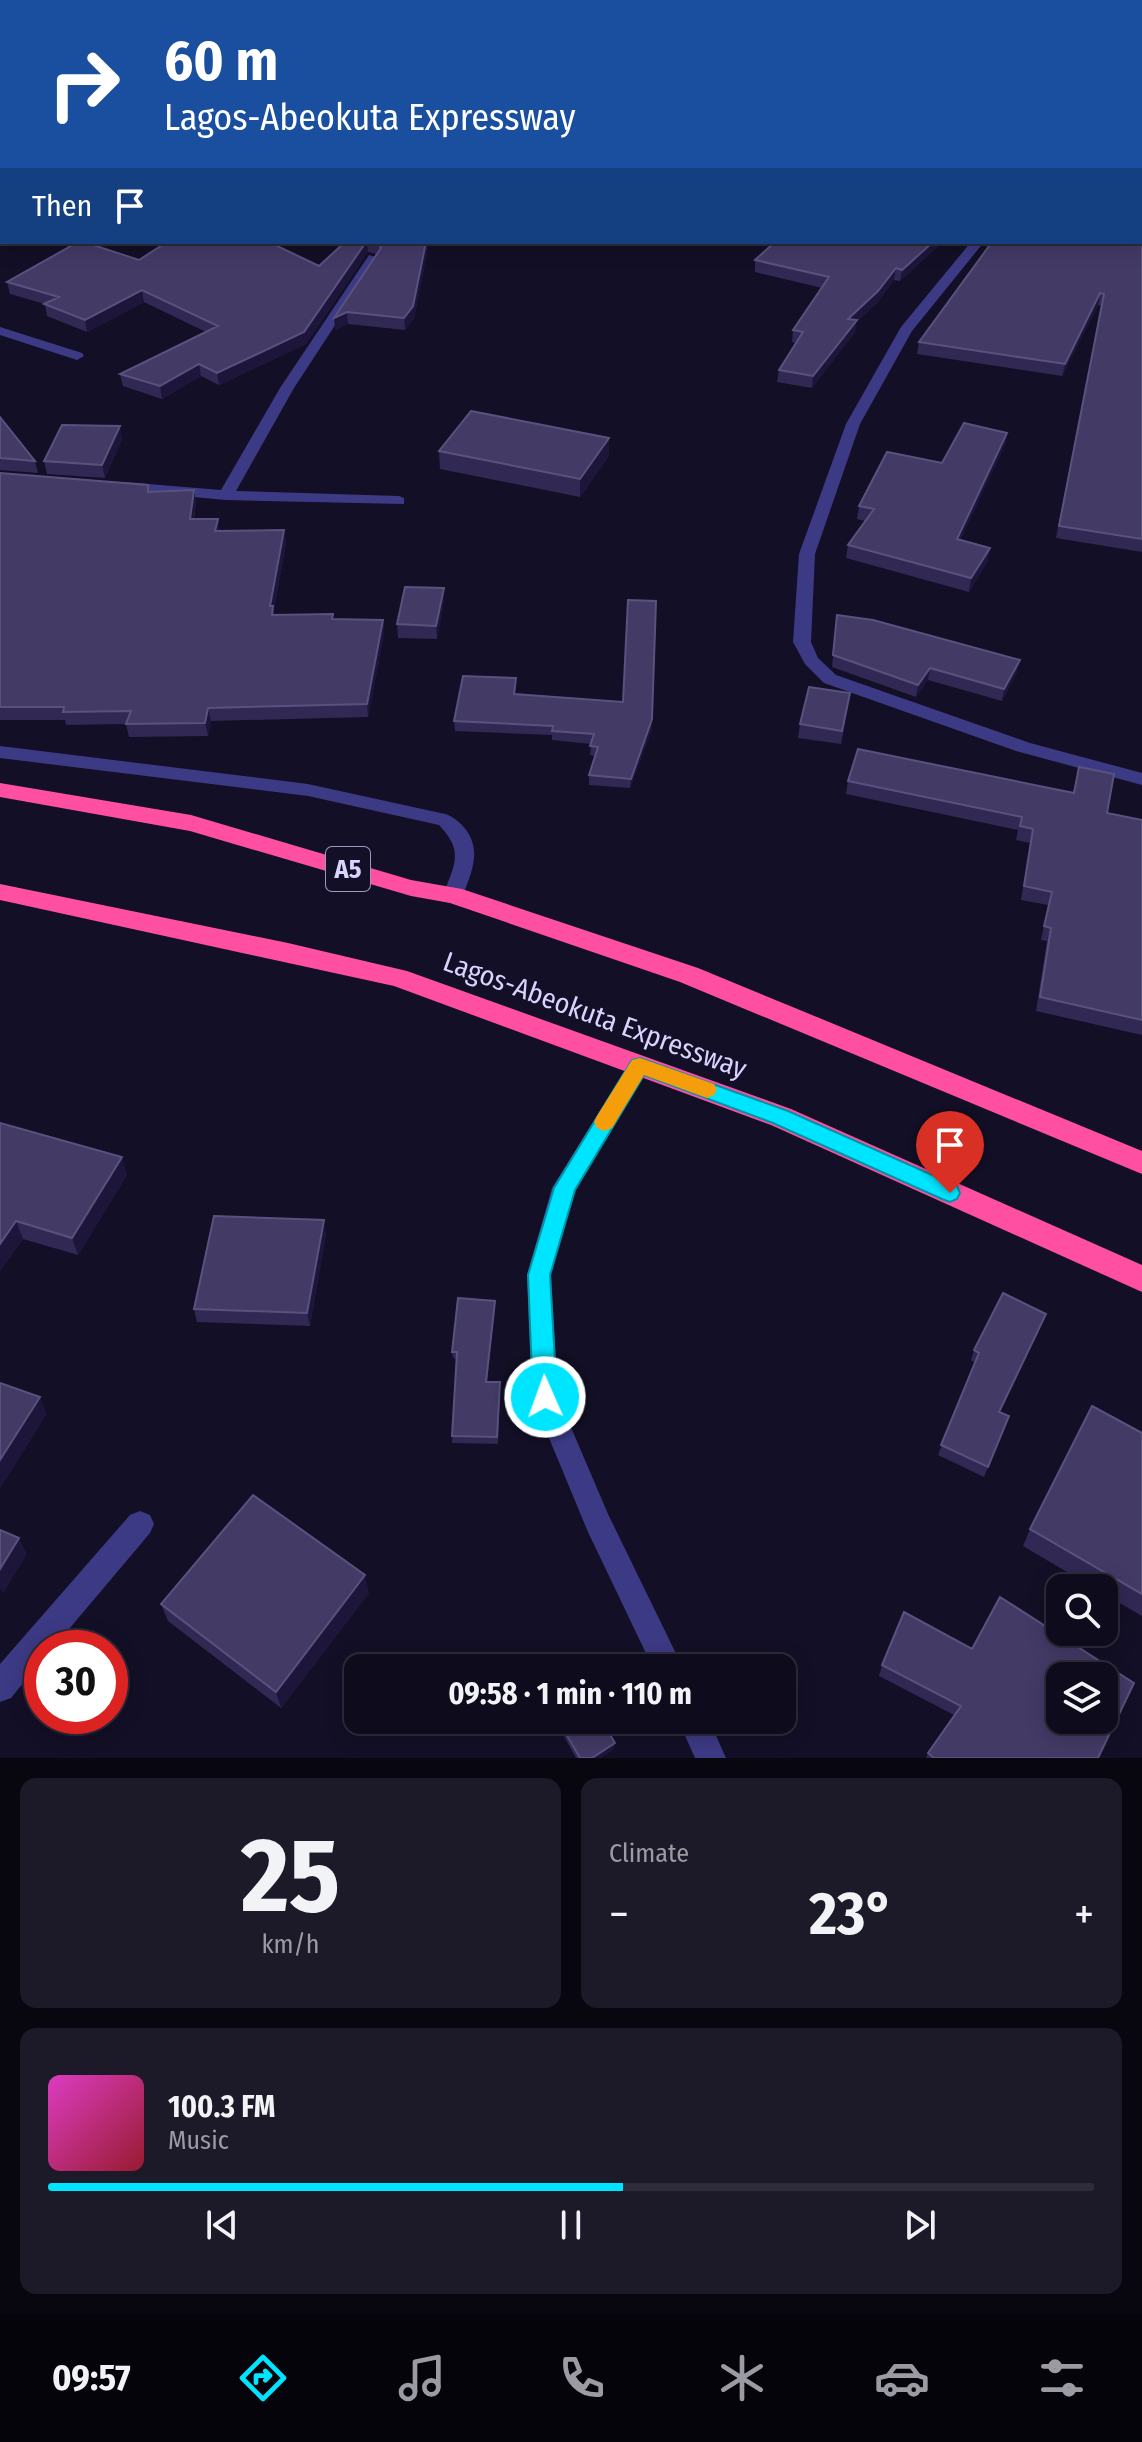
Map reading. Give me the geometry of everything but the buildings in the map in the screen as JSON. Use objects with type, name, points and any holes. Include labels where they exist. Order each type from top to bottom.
[{"type":"highway","name":"A5","points":[[0,790],[191,823],[411,888],[453,895],[689,975],[1142,1163]]},
{"type":"highway","name":"Lagos-Abeokuta Expressway","points":[[0,892],[258,945],[398,978],[781,1117],[1142,1279]]},
{"type":"street","points":[[976,244],[906,330],[853,424],[807,554],[802,642],[811,660],[830,679],[1023,747],[1142,779]]},
{"type":"street","points":[[226,495],[287,388],[373,258]]},
{"type":"street","points":[[0,331],[77,356]]},
{"type":"street","points":[[106,486],[226,495],[399,501]]},
{"type":"street","points":[[0,752],[308,790],[445,820],[463,838],[466,861],[453,895]]},
{"type":"street","points":[[646,1068],[564,1188],[539,1275],[545,1397],[598,1523],[661,1654]]},
{"type":"street","points":[[0,1687],[140,1524]]},
{"type":"street","points":[[700,1734],[711,1758]]},
{"type":"slow traffic","points":[[604,1122],[640,1065],[707,1090]]},
{"type":"route","points":[[545,1397],[539,1275],[564,1188],[640,1065],[781,1117],[950,1193]]}]
